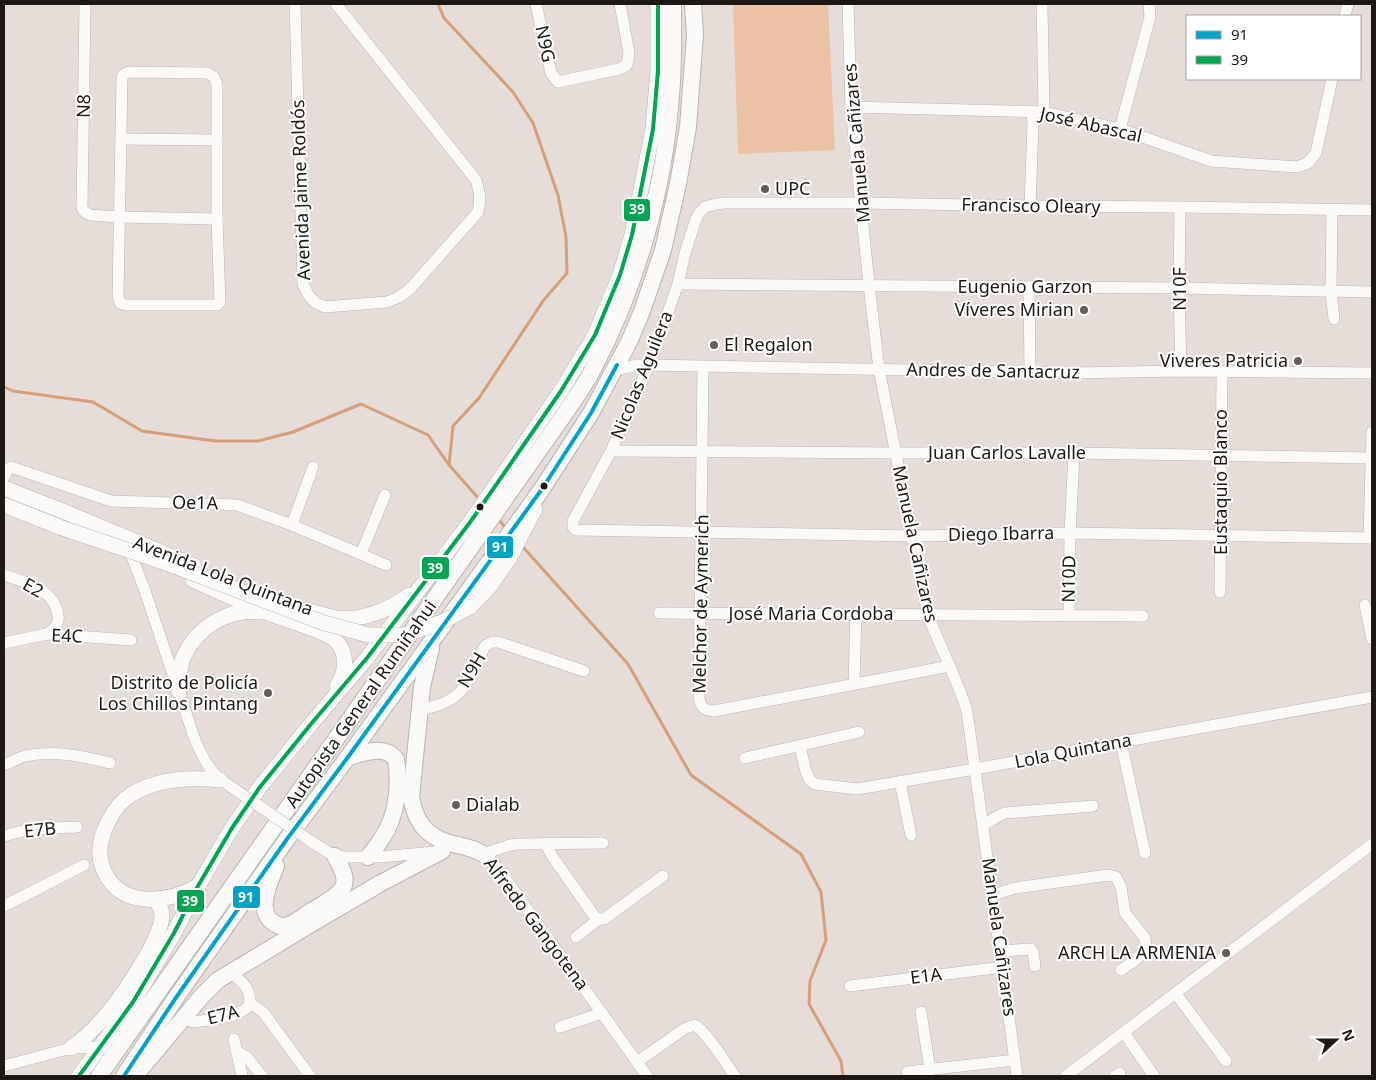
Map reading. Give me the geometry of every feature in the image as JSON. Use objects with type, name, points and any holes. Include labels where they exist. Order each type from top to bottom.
[{"type":"highway","name":"Autopista General Rumiñahui","points":[[99,1076],[489,509],[562,419],[592,372],[612,330],[632,279],[653,211],[660,179],[672,96],[673,4]]},
{"type":"highway","name":"Autopista General Rumiñahui","points":[[124,1076],[175,999],[287,839],[542,489],[591,413],[629,342],[663,250],[678,184],[688,127],[695,35],[693,4]]},
{"type":"highway","points":[[433,640],[422,687],[419,710],[411,796],[413,805],[419,822],[435,837],[474,848],[483,854]]},
{"type":"highway","points":[[348,757],[378,750],[391,753],[396,759],[398,787],[392,816],[383,838],[368,857]]},
{"type":"highway","points":[[287,839],[266,891],[264,904],[270,921],[277,926],[288,926],[335,896],[344,886],[345,878],[335,856]]},
{"type":"highway","points":[[134,1076],[202,996],[218,980],[373,887],[442,851]]},
{"type":"main road","points":[[80,1076],[133,1002],[155,967],[198,886],[232,828],[260,787],[367,658],[471,521],[489,509],[595,335],[620,275],[632,235],[653,129],[658,71],[658,4]]},
{"type":"main road","name":"Avenida Lola Quintana","points":[[59,527],[169,564],[324,624],[369,635],[404,634],[442,622],[470,607],[490,586],[508,559],[569,447]]},
{"type":"main road","name":"Avenida Lola Quintana","points":[[4,488],[274,600],[337,618],[351,619],[389,608],[409,596],[471,521]]},
{"type":"main road","name":"Avenida Lola Quintana","points":[[4,505],[191,579],[336,640],[344,656],[345,664],[342,678],[311,724]]},
{"type":"main road","points":[[178,691],[183,657],[195,638],[203,630],[223,617],[235,613],[253,611],[271,614]]},
{"type":"main road","points":[[198,886],[179,895],[156,900],[126,894],[114,886],[106,875],[101,861],[100,848],[102,836],[107,822],[116,809],[134,793],[149,786],[176,780],[200,778],[222,781]]},
{"type":"main road","points":[[71,1048],[96,1027],[113,1008],[153,944],[162,918],[161,910],[156,900]]},
{"type":"street","name":"N8","points":[[85,4],[82,208],[90,215],[119,217]]},
{"type":"street","name":"Avenida Jaime Roldós","points":[[295,4],[303,284],[309,296],[316,303],[325,306],[387,302],[399,297],[410,289],[478,212],[480,192],[476,180],[336,4]]},
{"type":"street","name":"N9G","points":[[536,4],[551,73],[558,82],[618,70],[627,65],[629,53],[620,4]]},
{"type":"street","name":"Manuela Cañizares","points":[[848,4],[851,107],[879,369],[928,615],[968,711],[1017,1076]]},
{"type":"street","points":[[1042,4],[1044,112]]},
{"type":"street","points":[[1120,129],[1150,17],[1149,4]]},
{"type":"street","points":[[128,72],[208,74],[214,77],[217,84],[217,219],[220,302],[217,305],[126,305],[120,303],[118,296],[121,139],[122,77],[124,74],[128,72]]},
{"type":"street","name":"José Abascal","points":[[851,107],[1044,112],[1120,129],[1211,161],[1303,166],[1316,153],[1332,80]]},
{"type":"street","points":[[1030,206],[1032,111]]},
{"type":"street","points":[[121,139],[217,140]]},
{"type":"street","name":"Francisco Oleary","points":[[696,219],[705,207],[720,203],[861,203],[1372,210]]},
{"type":"street","name":"N10F","points":[[1180,207],[1181,371]]},
{"type":"street","points":[[1332,210],[1331,291],[1334,319]]},
{"type":"street","points":[[119,217],[217,219]]},
{"type":"street","name":"Nicolas Aguilera","points":[[573,525],[576,513],[611,450],[649,365],[678,284],[685,252],[696,219]]},
{"type":"street","name":"Eugenio Garzon","points":[[678,284],[1179,288],[1372,292]]},
{"type":"street","points":[[1029,287],[1030,372]]},
{"type":"street","name":"Andres de Santacruz","points":[[614,370],[638,365],[649,365],[1073,373],[1181,371],[1372,373]]},
{"type":"street","name":"Melchor de Aymerich","points":[[703,367],[700,613],[700,702],[703,707],[707,710],[722,710],[950,666]]},
{"type":"street","name":"Eustaquio Blanco","points":[[1220,592],[1222,372]]},
{"type":"street","points":[[1371,538],[1372,432]]},
{"type":"street","name":"Juan Carlos Lavalle","points":[[611,450],[896,454],[1074,453],[1372,458]]},
{"type":"street","name":"N10D","points":[[1069,616],[1070,533],[1074,453]]},
{"type":"street","name":"Oe1A","points":[[4,477],[8,468],[11,467],[111,502],[232,504],[292,525],[386,565]]},
{"type":"street","points":[[292,525],[313,467]]},
{"type":"street","points":[[361,554],[385,495]]},
{"type":"street","name":"Diego Ibarra","points":[[573,525],[577,530],[912,536],[1070,533],[1371,538]]},
{"type":"street","name":"Alfredo Gangotena","points":[[122,536],[132,556],[147,596],[195,740],[202,757],[210,769],[222,781],[335,856],[368,857],[462,850],[483,854],[488,857],[647,1076]]},
{"type":"street","name":"E2","points":[[4,575],[28,583],[50,597],[55,604],[59,619],[51,632],[47,634]]},
{"type":"street","points":[[1366,605],[1372,639]]},
{"type":"street","name":"José Maria Cordoba","points":[[659,613],[1143,616]]},
{"type":"street","points":[[854,684],[856,614]]},
{"type":"street","name":"E4C","points":[[4,643],[47,634],[131,640]]},
{"type":"street","name":"N9H","points":[[419,710],[435,706],[458,695],[485,646],[492,642],[498,642],[584,671]]},
{"type":"street","name":"Lola Quintana","points":[[800,746],[806,772],[810,780],[815,784],[857,789],[1372,697]]},
{"type":"street","points":[[745,758],[859,732]]},
{"type":"street","points":[[1121,742],[1145,853]]},
{"type":"street","points":[[4,764],[24,756],[48,753],[73,754],[110,762]]},
{"type":"street","points":[[900,782],[910,835]]},
{"type":"street","points":[[983,825],[998,815],[1005,813],[1093,806]]},
{"type":"street","name":"E7B","points":[[4,836],[42,828],[77,827]]},
{"type":"street","points":[[483,854],[510,845],[603,842]]},
{"type":"street","points":[[545,844],[584,902],[595,917],[599,919]]},
{"type":"street","points":[[1066,1076],[1080,1072],[1123,1033],[1372,844]]},
{"type":"street","points":[[4,906],[84,865]]},
{"type":"street","points":[[993,895],[1015,888],[1108,875],[1116,877],[1121,887],[1125,913],[1145,938],[1146,946],[1142,954],[1121,970]]},
{"type":"street","points":[[576,938],[599,919],[604,919],[663,876]]},
{"type":"street","points":[[1001,951],[1031,950],[1033,952],[1034,966]]},
{"type":"street","name":"E1A","points":[[850,986],[1003,967]]},
{"type":"street","points":[[231,972],[246,987],[250,994],[250,1003],[263,1012],[310,1076]]},
{"type":"street","points":[[1175,994],[1226,1061]]},
{"type":"street","name":"E7A","points":[[192,1022],[235,1014],[246,1010],[250,1003]]},
{"type":"street","points":[[921,1012],[930,1070]]},
{"type":"street","points":[[560,1027],[602,1013]]},
{"type":"street","points":[[637,1062],[694,1025],[709,1040],[736,1076]]},
{"type":"street","points":[[1123,1033],[1154,1076]]},
{"type":"street","points":[[234,1039],[242,1076]]},
{"type":"street","points":[[4,1066],[71,1048],[100,1047]]},
{"type":"street","points":[[236,1051],[247,1057],[262,1076]]},
{"type":"street","points":[[907,1072],[1015,1060]]},
{"type":"shaded area","points":[[733,4],[828,4],[835,150],[738,154]]},
{"type":"waterway","points":[[438,4],[444,18],[513,92],[533,123],[558,195],[566,237],[567,273],[543,301],[479,398],[453,426],[449,465]]},
{"type":"waterway","points":[[4,387],[13,391],[93,402],[142,431],[215,441],[258,441],[293,432],[361,404],[428,435],[449,465],[481,501]]},
{"type":"waterway","points":[[497,518],[506,528]]},
{"type":"waterway","points":[[522,546],[628,664],[691,775],[801,854],[821,892],[826,940],[810,981],[809,1004],[841,1061],[843,1076]]},
{"type":"transit line","name":"39","points":[[79,1076],[133,1002],[174,933],[198,886],[232,828],[260,787],[367,658],[471,521],[561,391],[595,335],[620,275],[632,235],[653,129],[658,71],[658,4]]},
{"type":"transit line","name":"91","points":[[124,1076],[175,999],[287,839],[542,489],[591,413],[617,365]]},
{"type":"place","name":"UPC","points":[[765,189]]},
{"type":"place","name":"Víveres Mirian","points":[[1084,310]]},
{"type":"place","name":"El Regalon","points":[[714,345]]},
{"type":"place","name":"Viveres Patricia","points":[[1298,361]]},
{"type":"place","name":"Distrito de Policía Los Chillos Pintang","points":[[268,693]]},
{"type":"place","name":"Dialab","points":[[456,805]]},
{"type":"place","name":"ARCH LA ARMENIA","points":[[1226,953]]}]
